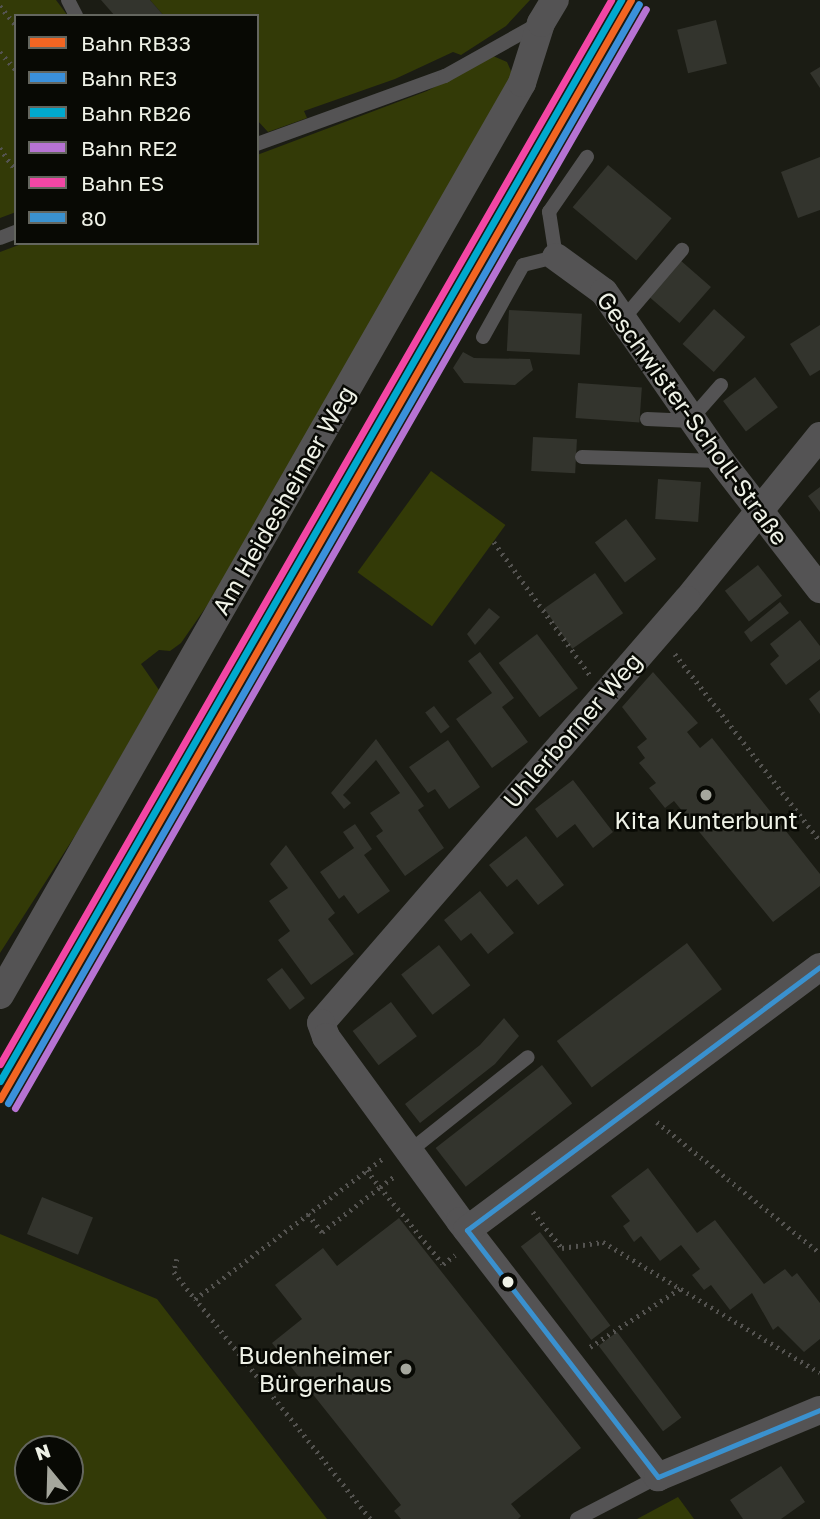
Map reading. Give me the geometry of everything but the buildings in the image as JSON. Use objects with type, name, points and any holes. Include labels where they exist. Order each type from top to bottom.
[{"type":"street","name":"Am Heidesheimer Weg","points":[[0,995],[522,83],[548,11]]},
{"type":"street","name":"Geschwister-Scholl-Straße","points":[[556,257],[604,292],[721,461],[820,589]]},
{"type":"street","name":"Uhlerborner Weg","points":[[408,1146],[326,1037],[321,1023],[657,631],[820,436]]},
{"type":"street","points":[[467,1230],[820,967]]},
{"type":"street","points":[[408,1146],[467,1230],[658,1477],[820,1410]]},
{"type":"lane","points":[[259,143],[444,76],[548,11]]},
{"type":"lane","points":[[483,338],[523,265],[556,257],[549,212],[587,157]]},
{"type":"lane","points":[[623,319],[682,250]]},
{"type":"lane","points":[[647,419],[693,420],[721,385]]},
{"type":"lane","points":[[582,457],[721,461]]},
{"type":"lane","points":[[408,1146],[528,1057]]},
{"type":"lane","points":[[577,1519],[658,1477]]},
{"type":"path","points":[[0,6],[14,23]]},
{"type":"path","points":[[0,52],[14,68]]},
{"type":"path","points":[[0,148],[14,168]]},
{"type":"path","points":[[494,541],[603,693]]},
{"type":"path","points":[[657,631],[820,841]]},
{"type":"path","points":[[649,1116],[820,1252]]},
{"type":"path","points":[[195,1299],[368,1170],[408,1146]]},
{"type":"path","points":[[368,1170],[443,1264]]},
{"type":"path","points":[[308,1214],[322,1232],[380,1187]]},
{"type":"path","points":[[529,1207],[562,1248],[603,1242],[820,1373]]},
{"type":"path","points":[[177,1259],[174,1272],[370,1519]]},
{"type":"path","points":[[570,1363],[614,1328],[681,1288]]},
{"type":"green space","points":[[0,0],[56,0],[66,14],[14,14],[14,213],[0,218]]},
{"type":"green space","points":[[150,0],[530,0],[506,26],[461,55],[453,52],[395,79],[304,111],[307,118],[268,132],[259,122],[259,14],[162,14]]},
{"type":"green space","points":[[493,56],[507,62],[514,78],[240,558],[181,643],[170,651],[159,650],[141,664],[159,690],[78,831],[0,953],[0,252],[19,245],[259,245],[259,154],[427,91]]},
{"type":"green space","points":[[431,471],[505,525],[432,626],[358,572]]},
{"type":"green space","points":[[0,1234],[157,1299],[327,1519],[0,1519]]},
{"type":"green space","points":[[678,1497],[694,1519],[637,1519]]},
{"type":"rail line","name":"ES","points":[[0,1064],[611,0]]},
{"type":"rail line","name":"RB26","points":[[0,1081],[621,0]]},
{"type":"rail line","name":"RB33","points":[[0,1099],[631,0]]},
{"type":"rail line","name":"RE3","points":[[8,1103],[639,4]]},
{"type":"rail line","name":"RE2","points":[[15,1108],[646,9]]},
{"type":"transit line","name":"80","points":[[467,1230],[820,967]]},
{"type":"transit line","name":"80","points":[[467,1230],[658,1477]]},
{"type":"transit line","name":"80","points":[[658,1477],[820,1410]]},
{"type":"place","name":"Kita Kunterbunt","points":[[706,795]]},
{"type":"place","name":"Budenheimer Bürgerhaus","points":[[406,1369]]}]
